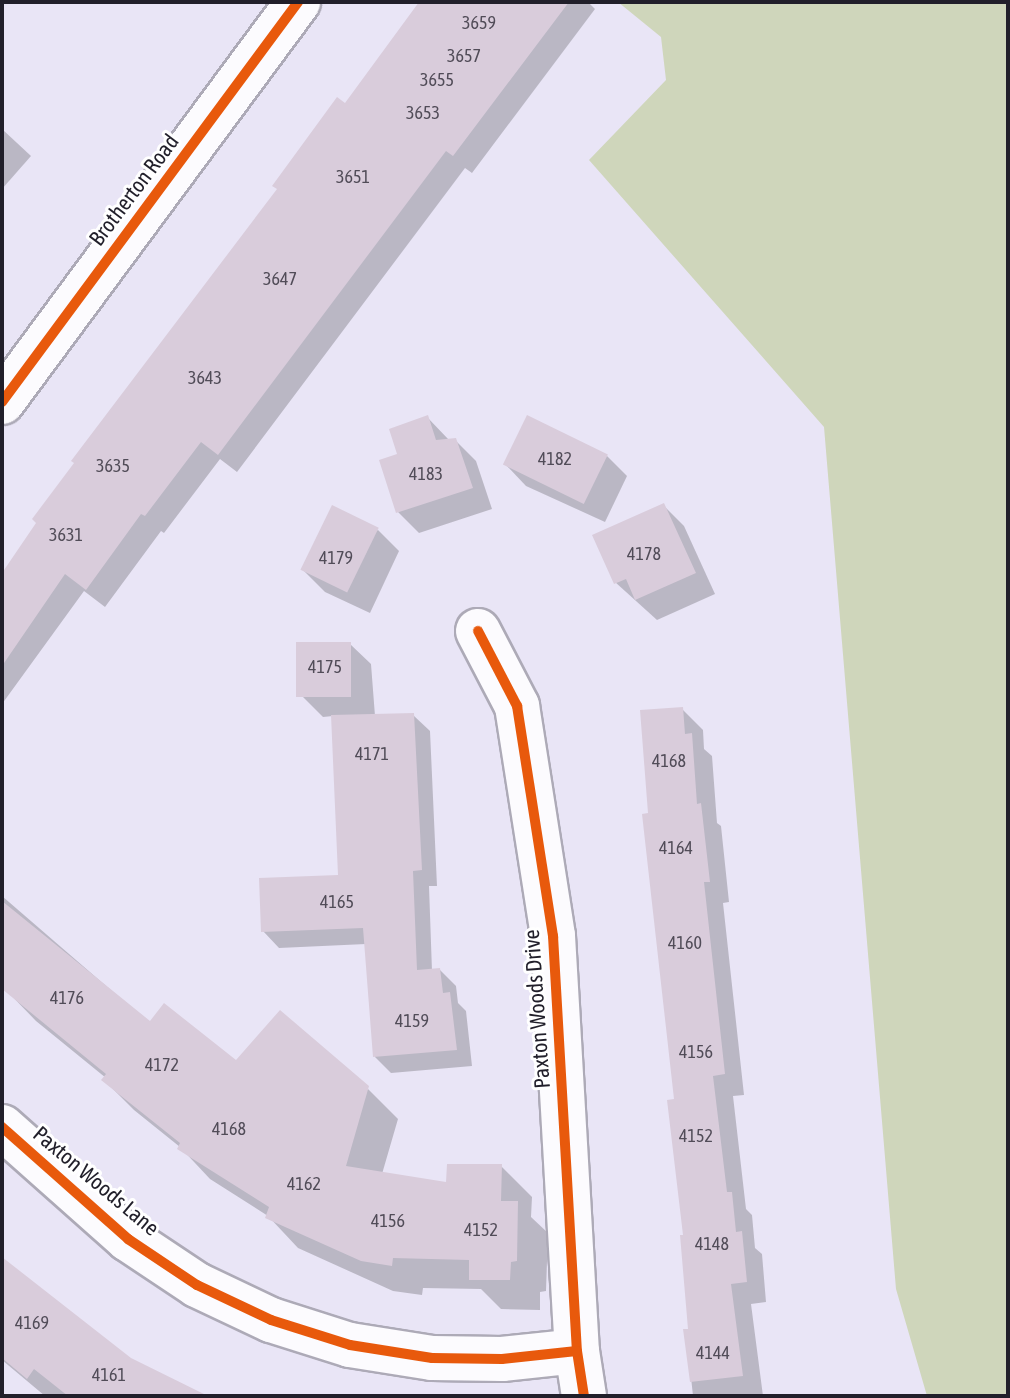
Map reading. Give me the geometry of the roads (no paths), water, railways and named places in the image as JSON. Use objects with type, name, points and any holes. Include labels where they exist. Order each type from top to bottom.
[{"type":"street","name":"Brotherton Road","points":[[2,402],[298,2]]},
{"type":"street","name":"Paxton Woods Drive","points":[[478,631],[517,706],[553,936],[577,1351],[584,1396]]},
{"type":"street","name":"Paxton Woods Lane","points":[[2,1127],[128,1239],[197,1285],[271,1320],[350,1345],[432,1358],[502,1359],[577,1351]]}]
